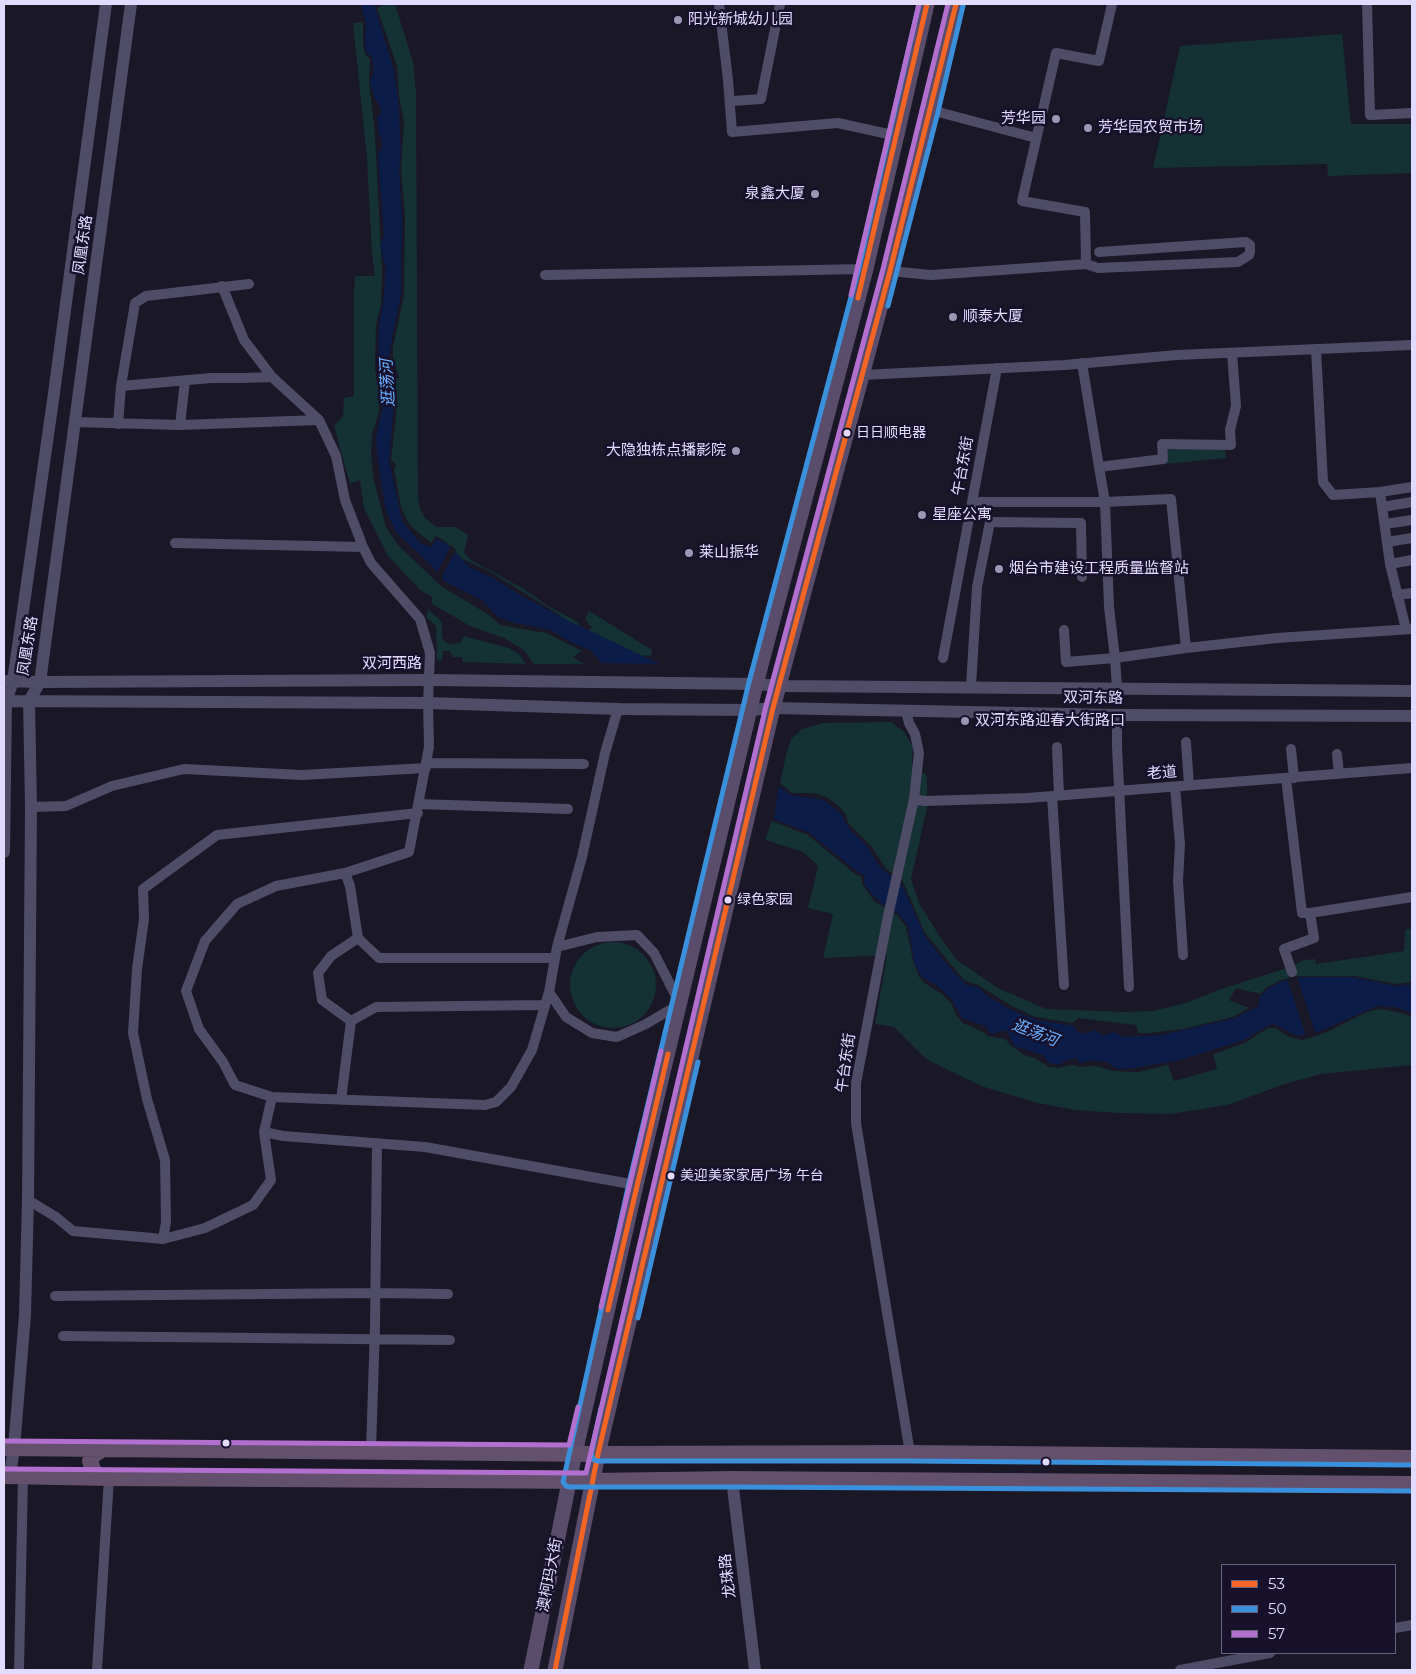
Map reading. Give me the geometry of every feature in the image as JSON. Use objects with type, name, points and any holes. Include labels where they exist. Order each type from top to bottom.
[{"type":"highway","points":[[9,1448],[575,1454],[910,1453],[1412,1458]]},
{"type":"highway","points":[[103,1449],[92,1456],[90,1461],[94,1472],[107,1478]]},
{"type":"highway","points":[[12,1476],[592,1481],[732,1479],[1412,1484]]},
{"type":"main road","name":"澳柯玛大街","points":[[531,1670],[575,1454],[636,1185],[756,684],[866,269],[927,4]]},
{"type":"main road","name":"澳柯玛大街","points":[[555,1670],[598,1454],[773,708],[890,271],[956,4]]},
{"type":"street","name":"凤凰东路","points":[[4,852],[5,701],[54,393],[106,4]]},
{"type":"street","name":"凤凰东路","points":[[29,701],[40,682],[131,4]]},
{"type":"street","points":[[719,4],[732,132],[838,123],[896,136]]},
{"type":"street","points":[[733,101],[761,99],[780,4]]},
{"type":"street","points":[[1086,264],[1085,212],[1022,201],[1056,53],[1100,61],[1112,4]]},
{"type":"street","points":[[1366,4],[1370,114],[1412,113]]},
{"type":"street","points":[[931,110],[1036,138]]},
{"type":"street","points":[[890,271],[931,275],[1086,264],[1098,268],[1238,262],[1249,255],[1250,245],[1246,242],[1099,252]]},
{"type":"street","points":[[545,275],[866,269]]},
{"type":"street","points":[[118,424],[121,386],[135,303],[146,296],[249,284]]},
{"type":"street","points":[[222,286],[244,340],[272,376],[318,420],[336,456],[345,500],[363,547],[371,562],[420,619],[430,653],[429,747],[409,852],[345,873],[276,886],[237,904],[205,941],[186,991],[200,1029],[223,1062],[236,1085],[272,1097],[484,1106],[496,1102],[511,1087],[532,1050],[548,992],[557,947],[582,857],[605,753],[618,709]]},
{"type":"street","points":[[862,375],[1082,363],[1177,355],[1412,345]]},
{"type":"street","points":[[1316,349],[1323,482],[1333,495],[1380,492],[1412,487]]},
{"type":"street","points":[[1099,467],[1163,459],[1162,444],[1231,445],[1230,430],[1236,406],[1232,353]]},
{"type":"street","points":[[1082,363],[1105,502],[1109,607],[1117,688]]},
{"type":"street","name":"午台东街","points":[[943,658],[997,368]]},
{"type":"street","points":[[121,386],[211,378],[272,376]]},
{"type":"street","points":[[180,425],[185,381]]},
{"type":"street","points":[[75,422],[180,425],[318,420]]},
{"type":"street","points":[[1064,630],[1066,662],[1115,658],[1277,638],[1409,629],[1397,595],[1390,564],[1380,492]]},
{"type":"street","points":[[980,502],[1105,502],[1171,499],[1186,648]]},
{"type":"street","points":[[1382,507],[1412,502]]},
{"type":"street","points":[[1385,524],[1412,520]]},
{"type":"street","points":[[971,686],[977,587],[990,522],[1081,523],[1082,577]]},
{"type":"street","points":[[1387,542],[1412,538]]},
{"type":"street","points":[[175,543],[363,547]]},
{"type":"street","points":[[1390,564],[1412,560]]},
{"type":"street","points":[[1397,595],[1412,593]]},
{"type":"street","name":"双河西路","points":[[8,681],[429,680],[756,684],[780,686]]},
{"type":"street","name":"双河东路","points":[[780,686],[971,686],[1412,691]]},
{"type":"street","points":[[5,701],[428,703],[707,710],[773,708]]},
{"type":"street","points":[[19,1670],[12,1476],[9,1448],[25,1315],[28,1200],[29,701]]},
{"type":"street","name":"双河东路","points":[[773,708],[1117,715],[1412,716]]},
{"type":"street","name":"午台东街","points":[[906,711],[909,723],[915,734],[919,752],[914,799],[888,916],[856,1082],[856,1123],[910,1453]]},
{"type":"street","points":[[1117,715],[1129,987]]},
{"type":"street","points":[[1186,742],[1189,786]]},
{"type":"street","points":[[1057,747],[1056,796],[1064,985]]},
{"type":"street","points":[[1291,750],[1290,778],[1302,913],[1412,897]]},
{"type":"street","points":[[1337,754],[1339,774]]},
{"type":"street","points":[[30,807],[66,806],[112,786],[184,769],[302,775],[426,765],[584,764]]},
{"type":"street","name":"老道","points":[[914,799],[924,801],[1056,796],[1412,768]]},
{"type":"street","points":[[1174,787],[1180,844],[1178,881],[1183,954]]},
{"type":"street","points":[[163,1239],[166,1222],[165,1160],[147,1099],[132,1033],[137,969],[144,919],[143,889],[216,835],[418,809],[568,809]]},
{"type":"street","points":[[345,873],[350,886],[358,938],[379,958],[555,958]]},
{"type":"street","points":[[1292,972],[1284,949],[1314,938],[1310,913]]},
{"type":"street","points":[[548,992],[566,1016],[592,1033],[618,1037],[646,1024],[680,1004],[654,953],[637,935],[597,937],[557,947]]},
{"type":"street","points":[[351,1021],[322,1000],[318,973],[331,956],[358,938]]},
{"type":"street","points":[[351,1021],[376,1007],[544,1005]]},
{"type":"street","points":[[341,1100],[351,1021]]},
{"type":"street","points":[[28,1200],[73,1231],[163,1239],[205,1228],[253,1205],[271,1180],[264,1132],[272,1097]]},
{"type":"street","points":[[264,1132],[283,1136],[425,1147],[636,1185]]},
{"type":"street","points":[[371,1451],[375,1338],[377,1143]]},
{"type":"street","points":[[55,1296],[375,1292],[448,1294]]},
{"type":"street","points":[[63,1336],[450,1340]]},
{"type":"street","points":[[97,1670],[107,1478]]},
{"type":"street","name":"龙珠路","points":[[732,1479],[755,1670]]},
{"type":"street","points":[[1396,1628],[1412,1625]]},
{"type":"street","points":[[1180,1670],[1265,1654]]},
{"type":"green space","points":[[385,4],[395,4],[413,62],[416,92],[418,497],[420,508],[425,518],[437,527],[455,527],[468,535],[464,552],[471,560],[524,589],[546,605],[579,623],[580,628],[586,631],[592,628],[585,619],[589,611],[652,650],[651,656],[635,655],[584,635],[558,614],[487,570],[462,559],[445,541],[436,536],[431,543],[408,522],[401,507],[394,469],[396,464],[391,460],[396,416],[397,393],[395,380],[399,378],[393,358],[393,347],[404,295],[405,216],[401,169],[404,122],[399,96],[397,66],[377,8]]},
{"type":"green space","points":[[363,22],[365,54],[370,59],[369,81],[375,135],[382,271],[381,305],[376,325],[375,369],[380,398],[379,412],[372,434],[371,455],[374,481],[386,527],[398,545],[441,586],[489,615],[500,625],[546,633],[582,651],[573,657],[584,664],[534,664],[524,650],[504,638],[472,627],[432,604],[432,597],[420,590],[388,556],[364,508],[360,480],[350,484],[334,426],[343,416],[344,398],[354,396],[355,276],[375,276],[367,159],[353,23]]},
{"type":"green space","points":[[1342,34],[1351,124],[1412,124],[1412,173],[1328,176],[1327,164],[1153,168],[1180,46]]},
{"type":"green space","points":[[1225,445],[1226,458],[1166,464],[1165,450]]},
{"type":"green space","points":[[428,609],[442,622],[442,636],[444,641],[449,644],[460,643],[464,636],[509,648],[520,655],[526,664],[463,662],[462,657],[453,657],[450,651],[443,651],[442,661],[437,660],[436,626],[426,617]]},
{"type":"green space","points":[[891,722],[904,732],[913,747],[912,763],[927,776],[927,808],[911,879],[919,903],[957,960],[998,988],[1046,1009],[1125,1012],[1153,1011],[1186,1003],[1218,990],[1293,966],[1304,960],[1315,959],[1316,964],[1404,951],[1405,930],[1412,928],[1412,982],[1397,984],[1354,976],[1301,976],[1281,980],[1267,987],[1260,994],[1236,988],[1229,1000],[1249,1008],[1233,1017],[1182,1029],[1150,1033],[1138,1033],[1136,1025],[1078,1018],[1073,1023],[1035,1017],[1010,1005],[978,985],[964,980],[925,933],[901,879],[886,869],[872,847],[848,823],[846,814],[836,804],[826,797],[813,793],[792,793],[780,783],[791,739],[802,729],[823,723]]},
{"type":"green space","points":[[772,821],[808,835],[854,873],[862,877],[862,884],[874,901],[898,916],[906,927],[912,957],[919,977],[951,1003],[957,1016],[963,1023],[988,1036],[1006,1039],[1009,1044],[1024,1055],[1034,1058],[1049,1067],[1095,1066],[1114,1071],[1138,1072],[1168,1065],[1174,1081],[1217,1069],[1213,1054],[1245,1043],[1268,1028],[1276,1028],[1289,1037],[1303,1040],[1327,1032],[1367,1012],[1380,1009],[1412,1017],[1412,1065],[1321,1074],[1282,1085],[1227,1105],[1170,1114],[1076,1110],[1037,1103],[981,1086],[926,1059],[894,1027],[875,1024],[887,955],[823,958],[833,914],[808,908],[818,866],[803,852],[765,840]]},
{"type":"green space","points":[[613,942],[629,945],[637,949],[649,961],[653,969],[656,985],[653,1001],[649,1009],[637,1021],[629,1025],[613,1028],[597,1025],[589,1021],[577,1009],[573,1001],[570,985],[573,969],[577,961],[589,949],[597,945]]},
{"type":"water","name":"逛荡河","points":[[361,4],[374,4],[393,67],[398,98],[401,150],[399,169],[402,216],[401,294],[388,360],[395,390],[389,461],[402,521],[420,543],[431,547],[437,539],[447,544],[469,567],[491,577],[571,622],[660,664],[602,663],[590,650],[572,643],[551,630],[515,623],[498,617],[482,600],[444,581],[432,566],[396,532],[386,510],[376,438],[383,406],[383,393],[378,367],[379,324],[386,269],[380,246],[384,235],[378,155],[382,147],[382,140],[377,117],[381,113],[370,82],[374,72],[372,57],[367,53],[365,41],[366,23]]},
{"type":"water","name":"逛荡河","points":[[779,786],[790,795],[824,800],[843,816],[844,821],[852,832],[866,845],[879,866],[902,885],[925,936],[966,985],[980,988],[986,995],[1013,1011],[1037,1020],[1074,1026],[1078,1032],[1083,1034],[1095,1030],[1103,1036],[1114,1032],[1123,1037],[1162,1035],[1236,1018],[1258,1007],[1260,996],[1269,988],[1283,981],[1302,977],[1351,977],[1396,986],[1412,985],[1412,1013],[1395,1007],[1377,1006],[1318,1032],[1297,1036],[1274,1024],[1244,1040],[1180,1060],[1134,1068],[1117,1069],[1107,1062],[1094,1060],[1080,1063],[1077,1058],[1064,1061],[1060,1065],[1049,1063],[1043,1055],[1014,1046],[1007,1030],[991,1034],[985,1026],[962,1018],[951,998],[935,984],[923,978],[915,965],[908,926],[899,914],[882,904],[871,893],[864,884],[865,876],[808,832],[774,819]]},
{"type":"pier","points":[[451,545],[456,550],[440,581],[436,575]]},
{"type":"pier","points":[[1297,976],[1316,1035],[1306,1036],[1287,978]]},
{"type":"transit line","name":"50","points":[[919,4],[859,267],[749,682],[629,1183],[563,1482],[566,1486],[570,1487],[1412,1491]]},
{"type":"transit line","name":"57","points":[[851,295],[919,4]]},
{"type":"transit line","name":"53","points":[[858,298],[927,4]]},
{"type":"transit line","name":"57","points":[[4,1469],[586,1473],[766,706],[883,269],[948,4]]},
{"type":"transit line","name":"53","points":[[555,1670],[598,1454],[773,708],[890,271],[956,4]]},
{"type":"transit line","name":"50","points":[[888,306],[963,6]]},
{"type":"transit line","name":"57","points":[[601,1307],[661,1051]]},
{"type":"transit line","name":"53","points":[[608,1310],[668,1054]]},
{"type":"transit line","name":"50","points":[[638,1318],[698,1062]]},
{"type":"transit line","name":"57","points":[[4,1441],[569,1445],[578,1407]]},
{"type":"transit line","name":"50","points":[[601,1408],[591,1454],[593,1459],[597,1461],[910,1461],[1412,1465]]},
{"type":"place","name":"阳光新城幼儿园","points":[[678,20]]},
{"type":"place","name":"芳华园","points":[[1056,119]]},
{"type":"place","name":"芳华园农贸市场","points":[[1088,128]]},
{"type":"place","name":"泉鑫大厦","points":[[815,194]]},
{"type":"place","name":"顺泰大厦","points":[[953,317]]},
{"type":"place","name":"日日顺电器","points":[[847,433]]},
{"type":"place","name":"大隐独栋点播影院","points":[[736,451]]},
{"type":"place","name":"星座公寓","points":[[922,515]]},
{"type":"place","name":"莱山振华","points":[[689,553]]},
{"type":"place","name":"烟台市建设工程质量监督站","points":[[999,569]]},
{"type":"place","name":"双河东路迎春大街路口","points":[[965,721]]},
{"type":"place","name":"绿色家园","points":[[728,900]]},
{"type":"place","name":"美迎美家家居广场 午台","points":[[671,1176]]}]
